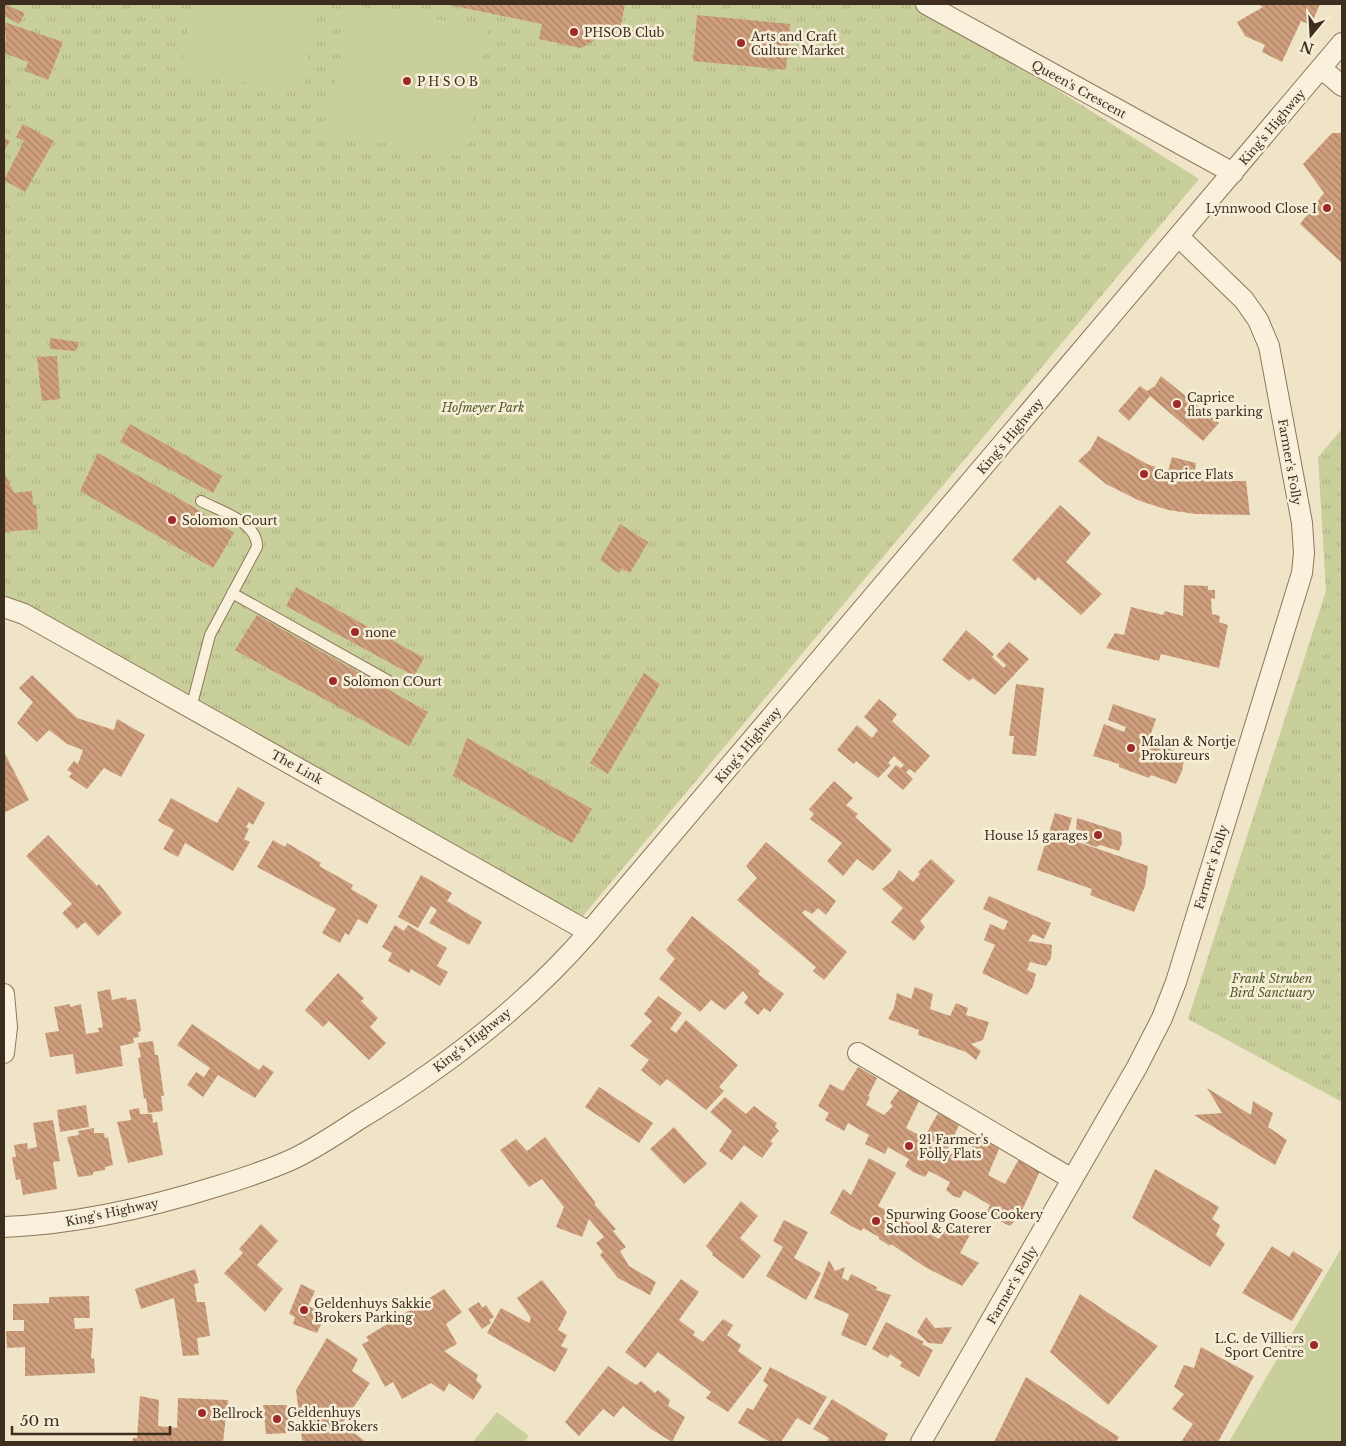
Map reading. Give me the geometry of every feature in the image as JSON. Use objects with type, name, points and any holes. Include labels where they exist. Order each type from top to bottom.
[{"type":"street","name":"Queen's Crescent","points":[[926,4],[1232,173]]},
{"type":"street","name":"King's Highway","points":[[4,1227],[47,1225],[104,1217],[195,1193],[264,1171],[294,1158],[382,1106],[470,1042],[532,992],[589,932],[1342,43]]},
{"type":"street","points":[[1321,68],[1342,86]]},
{"type":"street","name":"Farmer's Folly","points":[[921,1442],[1137,1067],[1169,1003],[1302,573],[1304,553],[1302,523],[1269,346],[1258,320],[1244,300],[1179,237]]},
{"type":"street","name":"The Link","points":[[4,607],[24,614],[589,932]]},
{"type":"street","points":[[4,994],[7,1027],[4,1053]]},
{"type":"street","points":[[858,1053],[1072,1179]]},
{"type":"lane","points":[[191,708],[210,635],[257,547],[258,537],[251,527],[201,501]]},
{"type":"lane","points":[[232,593],[389,681]]},
{"type":"green space","name":"Hofmeyer Park","points":[[4,4],[921,4],[1199,179],[583,916],[4,610]]},
{"type":"green space","points":[[192,4],[317,4],[302,92],[181,71]]},
{"type":"green space","name":"P H S O B","points":[[349,5],[488,28],[466,157],[327,133]]},
{"type":"green space","name":"Frank Struben Bird Sanctuary","points":[[1342,429],[1342,1102],[1188,1019],[1326,591],[1318,457]]},
{"type":"green space","name":"L.C. de Villiers Sport Centre","points":[[1342,1247],[1342,1442],[1229,1442]]},
{"type":"green space","points":[[497,1412],[529,1436],[524,1442],[473,1442]]},
{"type":"building","points":[[4,4],[25,13],[19,24],[4,16]]},
{"type":"building","name":"PHSOB Club","points":[[445,4],[625,4],[621,25],[581,48],[539,39],[542,24]]},
{"type":"building","points":[[1257,4],[1320,4],[1311,25],[1301,21],[1282,62],[1262,52],[1265,45],[1245,36],[1237,22],[1263,7]]},
{"type":"building","name":"Arts and Craft Culture Market","points":[[697,15],[790,24],[786,70],[693,61]]},
{"type":"building","points":[[4,22],[63,42],[48,80],[25,71],[28,62],[4,53],[6,37]]},
{"type":"building","points":[[23,124],[54,141],[25,192],[4,180],[24,141],[16,137]]},
{"type":"building","name":"Lynnwood Close I","points":[[1332,133],[1342,133],[1342,263],[1300,224],[1324,193],[1303,164]]},
{"type":"building","points":[[4,138],[10,141],[4,151]]},
{"type":"building","points":[[50,338],[79,342],[76,351],[50,349]]},
{"type":"building","points":[[57,356],[60,399],[42,401],[37,357]]},
{"type":"building","name":"Caprice flats parking","points":[[1161,376],[1219,423],[1203,441],[1150,396],[1129,421],[1118,411],[1140,386],[1147,391],[1155,386]]},
{"type":"building","points":[[130,424],[222,476],[213,493],[120,442]]},
{"type":"building","name":"Caprice Flats","points":[[1098,436],[1147,464],[1168,471],[1172,457],[1196,463],[1194,477],[1222,481],[1246,481],[1250,515],[1196,514],[1168,510],[1140,501],[1106,484],[1078,461],[1090,450]]},
{"type":"building","name":"Solomon Court","points":[[98,453],[192,506],[234,533],[213,568],[80,491]]},
{"type":"building","points":[[4,472],[14,493],[32,491],[33,505],[36,505],[38,529],[4,532]]},
{"type":"building","points":[[1060,505],[1091,533],[1066,562],[1102,594],[1081,615],[1038,577],[1035,581],[1012,560]]},
{"type":"building","points":[[620,524],[648,542],[630,573],[621,568],[619,573],[600,560]]},
{"type":"building","points":[[1184,585],[1208,586],[1208,590],[1215,590],[1215,599],[1211,598],[1212,614],[1220,616],[1219,622],[1228,625],[1219,668],[1161,654],[1159,661],[1106,648],[1115,633],[1124,635],[1131,607],[1163,615],[1165,611],[1183,616]]},
{"type":"building","name":"none","points":[[296,587],[424,658],[414,676],[286,606]]},
{"type":"building","name":"Solomon COurt","points":[[257,615],[428,712],[409,746],[235,650]]},
{"type":"building","points":[[966,630],[994,654],[992,657],[1004,668],[1006,665],[996,656],[1009,642],[1029,659],[995,695],[973,678],[969,681],[942,660]]},
{"type":"building","points":[[644,673],[660,684],[608,774],[590,763]]},
{"type":"building","points":[[32,675],[77,718],[114,730],[117,719],[145,735],[121,777],[104,768],[87,789],[69,777],[72,773],[67,770],[74,761],[78,764],[83,750],[67,744],[49,730],[37,742],[17,723],[33,702],[19,688]]},
{"type":"building","points":[[1016,684],[1044,688],[1036,756],[1012,754],[1014,736],[1009,736]]},
{"type":"building","points":[[879,699],[897,714],[892,721],[930,756],[915,773],[910,769],[906,772],[913,779],[903,790],[887,776],[896,765],[901,768],[904,765],[894,756],[888,763],[891,765],[878,778],[856,761],[854,764],[837,750],[857,725],[872,738],[878,730],[864,717]]},
{"type":"building","name":"Malan & Nortje Prokureurs","points":[[1113,704],[1156,719],[1148,742],[1185,754],[1182,771],[1176,784],[1151,775],[1149,778],[1119,767],[1119,764],[1093,756],[1104,724],[1124,732],[1126,727],[1108,720]]},
{"type":"building","points":[[467,738],[592,809],[572,843],[453,776]]},
{"type":"building","points":[[4,752],[29,800],[4,813]]},
{"type":"building","points":[[834,781],[853,798],[846,805],[858,814],[855,817],[892,850],[873,871],[857,859],[843,876],[827,861],[842,843],[810,819],[814,814],[809,809]]},
{"type":"building","points":[[238,787],[265,803],[253,825],[249,822],[246,827],[249,829],[244,839],[250,842],[233,871],[185,843],[178,857],[163,849],[174,830],[158,821],[171,798],[217,823]]},
{"type":"building","points":[[1055,813],[1072,818],[1066,838],[1148,866],[1145,886],[1134,912],[1090,895],[1092,889],[1037,870]]},
{"type":"building","name":"House 15 garages","points":[[1077,818],[1121,832],[1122,843],[1119,851],[1100,845],[1096,847],[1074,839],[1079,830],[1076,829]]},
{"type":"building","points":[[48,835],[97,886],[99,884],[122,913],[98,936],[85,922],[77,929],[62,913],[72,904],[26,856]]},
{"type":"building","points":[[273,840],[285,847],[287,843],[321,863],[319,866],[353,885],[351,889],[378,905],[367,924],[358,919],[349,935],[345,933],[340,943],[322,933],[336,909],[257,867]]},
{"type":"building","points":[[766,842],[836,901],[826,915],[818,908],[812,914],[805,910],[802,913],[847,952],[824,980],[813,971],[816,967],[737,900],[757,878],[746,866]]},
{"type":"building","points":[[931,859],[955,881],[920,921],[925,927],[914,941],[891,922],[903,908],[882,889],[893,880],[899,870],[913,882],[920,874],[918,872]]},
{"type":"building","points":[[421,875],[452,893],[447,901],[482,922],[469,945],[429,923],[437,910],[431,906],[418,928],[398,917]]},
{"type":"building","points":[[989,896],[1051,923],[1044,939],[1033,934],[1028,941],[1052,945],[1051,958],[1046,966],[1030,962],[1027,970],[1036,974],[1033,986],[1027,995],[982,973],[995,945],[984,940],[990,924],[1004,930],[1008,921],[983,909]]},
{"type":"building","points":[[692,916],[760,971],[758,974],[784,994],[770,1012],[764,1008],[758,1015],[744,1003],[748,997],[743,991],[725,1010],[711,1000],[700,1012],[659,979],[675,959],[666,950]]},
{"type":"building","points":[[395,925],[404,931],[408,925],[447,948],[437,966],[448,972],[440,986],[411,969],[409,973],[388,961],[392,953],[382,947]]},
{"type":"building","points":[[338,973],[364,998],[361,1001],[378,1018],[370,1027],[386,1043],[369,1060],[329,1021],[323,1027],[305,1010]]},
{"type":"building","points":[[915,987],[933,994],[930,1009],[950,1016],[956,1003],[968,1008],[966,1015],[989,1022],[983,1040],[971,1044],[981,1051],[976,1060],[966,1052],[918,1035],[919,1030],[888,1019],[894,1008],[897,993],[911,999]]},
{"type":"building","points":[[110,989],[112,1000],[126,997],[127,1000],[136,999],[141,1031],[138,1032],[139,1037],[133,1038],[134,1043],[120,1046],[123,1066],[76,1074],[73,1054],[50,1057],[45,1033],[59,1031],[54,1007],[70,1004],[70,1007],[81,1004],[86,1034],[99,1032],[98,1028],[103,1027],[97,992]]},
{"type":"building","points":[[658,996],[682,1013],[670,1029],[676,1033],[686,1020],[738,1065],[719,1087],[724,1091],[706,1110],[667,1079],[660,1086],[641,1070],[649,1060],[630,1046],[652,1021],[644,1014]]},
{"type":"building","points":[[192,1024],[259,1070],[263,1065],[274,1072],[255,1098],[218,1075],[203,1097],[187,1085],[196,1072],[204,1077],[210,1068],[177,1045]]},
{"type":"building","points":[[153,1041],[155,1055],[158,1055],[164,1096],[161,1096],[163,1111],[148,1113],[138,1058],[141,1057],[138,1043]]},
{"type":"building","name":"21 Farmer's Folly Flats","points":[[858,1067],[877,1078],[868,1096],[870,1097],[866,1105],[884,1115],[893,1106],[890,1103],[899,1090],[919,1101],[906,1128],[924,1138],[938,1113],[959,1125],[947,1151],[964,1161],[978,1136],[999,1149],[988,1175],[1005,1184],[1019,1159],[1040,1171],[1020,1215],[1010,1226],[986,1214],[990,1205],[964,1190],[960,1198],[953,1196],[946,1190],[950,1182],[929,1171],[925,1177],[913,1172],[905,1166],[909,1159],[888,1147],[885,1154],[865,1144],[869,1135],[848,1123],[844,1131],[825,1120],[829,1113],[818,1106],[830,1084],[843,1091]]},
{"type":"building","points":[[599,1087],[653,1123],[639,1143],[585,1107]]},
{"type":"building","points":[[1207,1088],[1251,1115],[1253,1101],[1273,1113],[1268,1127],[1287,1140],[1275,1165],[1194,1115],[1222,1113]]},
{"type":"building","points":[[725,1097],[746,1114],[754,1106],[777,1123],[775,1127],[779,1131],[770,1141],[773,1143],[762,1158],[744,1145],[732,1160],[719,1151],[732,1131],[710,1112]]},
{"type":"building","points":[[86,1105],[89,1127],[60,1132],[57,1110]]},
{"type":"building","points":[[139,1108],[140,1114],[152,1114],[153,1123],[157,1122],[163,1155],[128,1163],[117,1122],[131,1120],[129,1110]]},
{"type":"building","points":[[53,1120],[60,1161],[53,1162],[57,1189],[23,1195],[20,1179],[16,1180],[12,1157],[16,1157],[14,1145],[27,1143],[28,1149],[37,1147],[33,1123]]},
{"type":"building","points":[[674,1127],[707,1164],[684,1184],[650,1149]]},
{"type":"building","points":[[94,1128],[94,1133],[104,1133],[105,1138],[108,1137],[113,1165],[105,1167],[105,1170],[93,1172],[93,1175],[78,1177],[67,1137],[79,1135],[78,1131]]},
{"type":"building","points":[[545,1137],[595,1202],[595,1205],[616,1229],[613,1231],[626,1247],[620,1251],[629,1266],[656,1282],[650,1295],[618,1278],[600,1255],[603,1252],[596,1243],[604,1237],[589,1219],[582,1237],[556,1227],[564,1207],[542,1179],[529,1187],[500,1150],[516,1139],[527,1151]]},
{"type":"building","name":"Spurwing Goose Cookery School & Caterer","points":[[869,1158],[896,1173],[878,1206],[888,1211],[889,1207],[910,1219],[908,1222],[939,1239],[950,1220],[971,1233],[960,1253],[979,1263],[962,1286],[925,1267],[863,1228],[861,1231],[830,1213],[843,1189],[851,1195]]},
{"type":"building","points":[[1155,1169],[1219,1207],[1212,1219],[1220,1225],[1216,1235],[1225,1244],[1210,1267],[1132,1218]]},
{"type":"building","points":[[741,1201],[758,1216],[740,1238],[761,1256],[743,1279],[712,1255],[713,1253],[706,1246]]},
{"type":"building","points":[[784,1220],[808,1232],[794,1258],[821,1273],[806,1300],[766,1276],[783,1247],[773,1241]]},
{"type":"building","points":[[261,1224],[278,1241],[257,1265],[283,1289],[265,1312],[224,1273],[243,1253],[239,1249]]},
{"type":"building","points":[[1272,1246],[1289,1257],[1293,1251],[1323,1270],[1292,1321],[1242,1293]]},
{"type":"building","points":[[829,1260],[835,1271],[845,1267],[842,1278],[848,1281],[851,1274],[877,1287],[876,1290],[891,1295],[866,1346],[841,1335],[849,1314],[814,1298]]},
{"type":"building","points":[[195,1269],[199,1283],[194,1284],[197,1302],[205,1302],[210,1336],[197,1338],[199,1355],[183,1356],[174,1298],[141,1309],[135,1289]]},
{"type":"building","points":[[681,1279],[699,1292],[679,1320],[695,1332],[693,1335],[703,1342],[723,1319],[733,1325],[727,1335],[741,1345],[738,1351],[762,1368],[728,1412],[706,1398],[711,1392],[658,1352],[645,1368],[625,1352]]},
{"type":"building","points":[[542,1280],[567,1312],[558,1330],[567,1335],[561,1346],[568,1349],[555,1372],[487,1333],[501,1308],[529,1323],[531,1318],[517,1298]]},
{"type":"building","name":"Geldenhuys Sakkie Brokers Parking","points":[[301,1284],[315,1291],[308,1306],[326,1314],[317,1333],[293,1324],[295,1317],[289,1314]]},
{"type":"building","points":[[444,1289],[462,1312],[446,1324],[457,1344],[444,1351],[478,1375],[476,1380],[482,1386],[473,1400],[449,1383],[444,1392],[431,1383],[402,1399],[393,1382],[385,1387],[362,1344],[369,1341],[366,1337]]},
{"type":"building","points":[[1080,1294],[1158,1346],[1108,1405],[1050,1352]]},
{"type":"building","points":[[89,1296],[90,1318],[74,1318],[75,1329],[93,1328],[91,1359],[94,1358],[95,1373],[25,1376],[25,1347],[7,1348],[6,1331],[24,1331],[24,1320],[13,1320],[13,1304],[49,1303],[49,1297]]},
{"type":"building","points":[[479,1302],[482,1308],[486,1305],[494,1317],[489,1320],[491,1323],[482,1329],[468,1309]]},
{"type":"building","points":[[926,1317],[935,1328],[952,1327],[942,1344],[928,1343],[917,1332]]},
{"type":"building","points":[[886,1322],[924,1342],[922,1344],[933,1350],[919,1377],[900,1366],[902,1362],[890,1354],[888,1358],[872,1349]]},
{"type":"building","name":"Geldenhuys Sakkie Brokers","points":[[327,1338],[358,1359],[352,1371],[370,1383],[342,1424],[366,1442],[305,1442],[302,1440],[296,1390]]},
{"type":"building","points":[[1201,1347],[1254,1376],[1218,1442],[1181,1442],[1193,1424],[1172,1409],[1184,1394],[1174,1387],[1184,1365],[1194,1368]]},
{"type":"building","points":[[608,1366],[636,1385],[641,1381],[655,1393],[658,1390],[670,1400],[668,1406],[685,1417],[672,1442],[651,1429],[623,1406],[614,1417],[603,1409],[579,1436],[565,1422]]},
{"type":"building","points":[[770,1367],[827,1397],[810,1425],[797,1418],[781,1442],[770,1442],[738,1423],[747,1408],[753,1410],[768,1385],[763,1381]]},
{"type":"building","points":[[1026,1377],[1119,1437],[1116,1442],[994,1442]]},
{"type":"building","name":"Bellrock","points":[[140,1396],[159,1400],[158,1426],[177,1428],[178,1398],[228,1400],[223,1442],[132,1442],[133,1438],[137,1438]]},
{"type":"building","points":[[832,1399],[888,1434],[884,1442],[827,1442],[829,1438],[813,1429]]},
{"type":"building","name":"Geldenhuys Sakkie Brokers","points":[[263,1405],[287,1405],[290,1433],[266,1434]]},
{"type":"place","name":"PHSOB Club","points":[[574,32]]},
{"type":"place","name":"Arts and Craft Culture Market","points":[[741,43]]},
{"type":"place","name":"P H S O B","points":[[407,81]]},
{"type":"place","name":"Lynnwood Close I","points":[[1327,208]]},
{"type":"place","name":"Caprice flats parking","points":[[1177,404]]},
{"type":"place","name":"Caprice Flats","points":[[1144,474]]},
{"type":"place","name":"Solomon Court","points":[[172,520]]},
{"type":"place","name":"none","points":[[355,632]]},
{"type":"place","name":"Solomon COurt","points":[[333,681]]},
{"type":"place","name":"Malan & Nortje Prokureurs","points":[[1131,748]]},
{"type":"place","name":"House 15 garages","points":[[1098,835]]},
{"type":"place","name":"21 Farmer's Folly Flats","points":[[909,1146]]},
{"type":"place","name":"Spurwing Goose Cookery School & Caterer","points":[[876,1221]]},
{"type":"place","name":"Geldenhuys Sakkie Brokers Parking","points":[[304,1310]]},
{"type":"place","name":"L.C. de Villiers Sport Centre","points":[[1314,1345]]},
{"type":"place","name":"Bellrock","points":[[202,1413]]},
{"type":"place","name":"Geldenhuys Sakkie Brokers","points":[[277,1419]]}]
